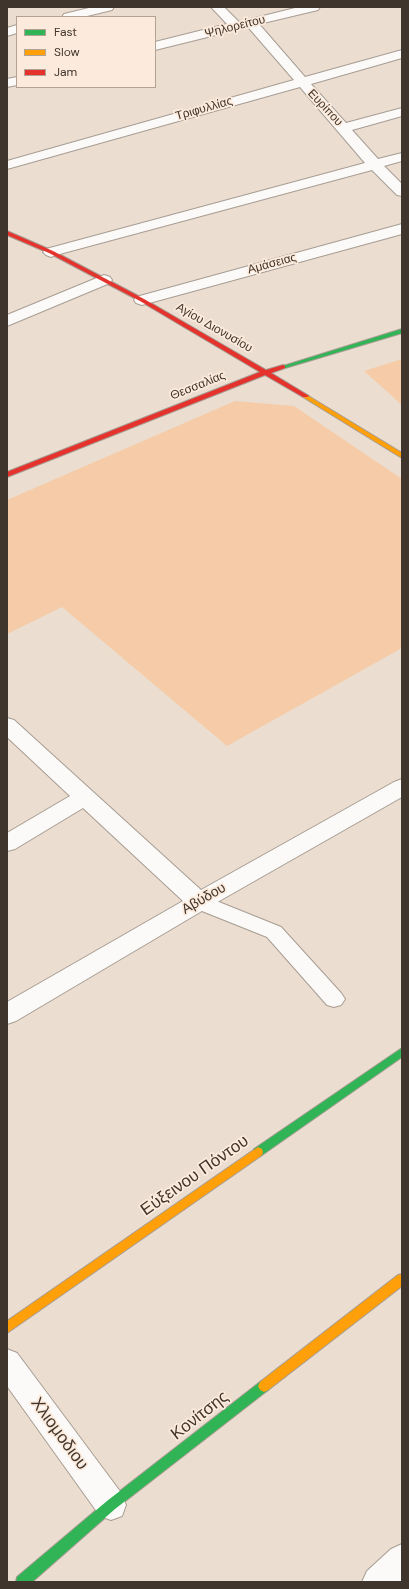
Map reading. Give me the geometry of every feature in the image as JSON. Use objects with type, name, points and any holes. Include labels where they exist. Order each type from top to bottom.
[{"type":"street","points":[[72,16],[108,7]]},
{"type":"street","points":[[217,7],[236,26]]},
{"type":"street","name":"Ψηλορείτου","points":[[156,46],[314,7]]},
{"type":"street","name":"Ευρίπου","points":[[251,23],[375,165],[402,192]]},
{"type":"street","name":"Τριφυλλίας","points":[[7,165],[402,54]]},
{"type":"street","points":[[344,128],[402,112]]},
{"type":"street","points":[[51,252],[402,157]]},
{"type":"street","name":"Αμάσειας","points":[[142,300],[402,229]]},
{"type":"street","name":"Αγίου Διονυσίου","points":[[7,233],[51,252],[142,300],[267,372],[402,456]]},
{"type":"street","points":[[7,321],[104,280]]},
{"type":"street","name":"Θεσσαλίας","points":[[7,475],[267,372],[402,331]]},
{"type":"street","points":[[7,725],[199,902]]},
{"type":"street","name":"Αβύδου","points":[[7,1014],[199,902],[402,788]]},
{"type":"street","points":[[7,843],[85,797]]},
{"type":"street","name":"Εύξεινου Πόντου","points":[[7,1328],[402,1052]]},
{"type":"street","name":"Κονίτσης","points":[[22,1582],[111,1505],[402,1279]]},
{"type":"street","name":"Χλιομοδιου","points":[[7,1362],[111,1505]]},
{"type":"street","points":[[378,1582],[402,1560]]},
{"type":"lane","points":[[199,902],[274,932],[334,999]]},
{"type":"shaded area","points":[[402,359],[402,405],[364,371]]},
{"type":"shaded area","points":[[235,401],[294,406],[402,479],[402,648],[227,746],[62,607],[7,634],[7,500]]},
{"type":"traffic: fast","points":[[283,367],[402,331]]},
{"type":"traffic: fast","points":[[258,1152],[402,1052]]},
{"type":"traffic: fast","points":[[22,1582],[111,1505],[264,1386]]},
{"type":"traffic: slow","points":[[305,396],[402,456]]},
{"type":"traffic: slow","points":[[7,1328],[258,1152]]},
{"type":"traffic: slow","points":[[264,1386],[402,1279]]},
{"type":"traffic: jam","points":[[7,233],[51,252],[142,300],[305,396]]},
{"type":"traffic: jam","points":[[7,475],[283,367]]}]
